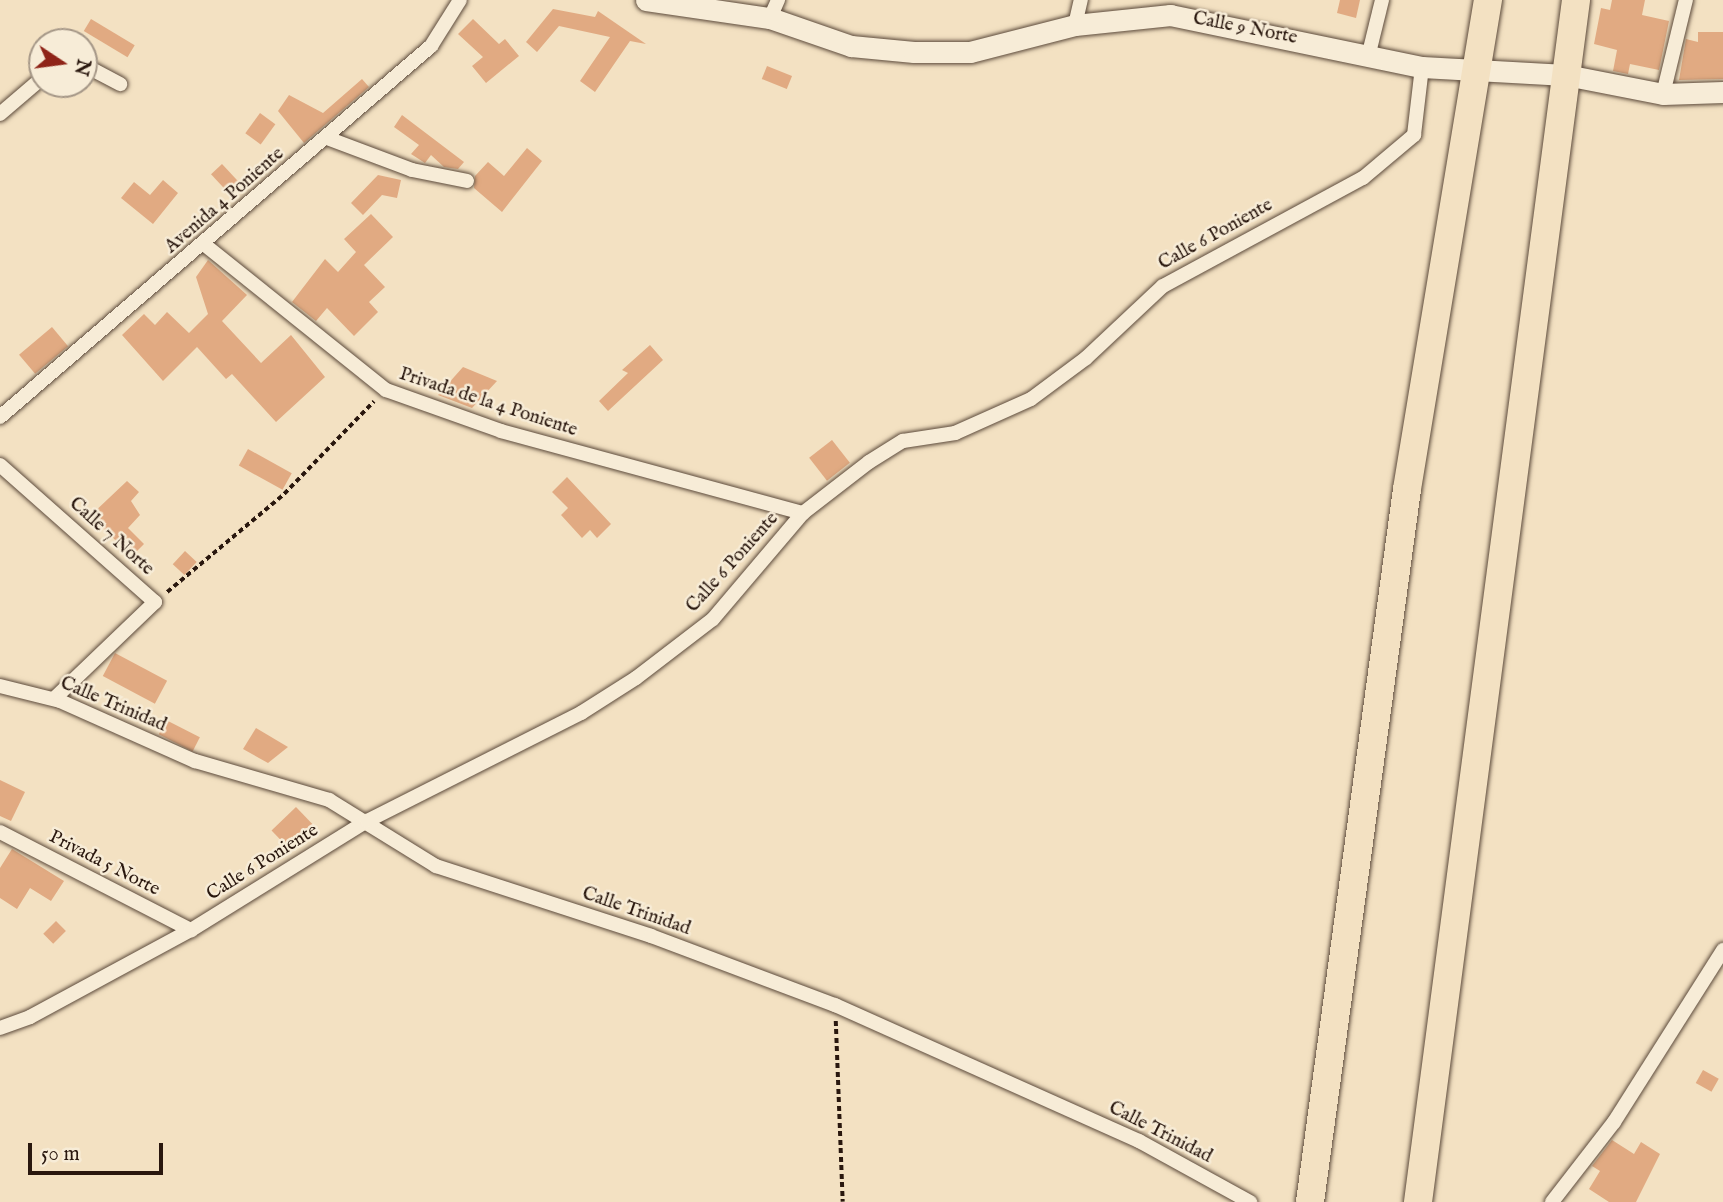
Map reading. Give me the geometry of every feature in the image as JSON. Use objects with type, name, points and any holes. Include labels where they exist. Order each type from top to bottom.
[{"type":"highway","points":[[1310,1202],[1403,514],[1480,68],[1488,0]]},
{"type":"highway","points":[[1418,1202],[1576,0]]},
{"type":"street","name":"Avenida 4 Poniente","points":[[0,417],[205,245],[431,46],[460,0]]},
{"type":"street","name":"Calle 9 Norte","points":[[646,0],[774,9],[852,46],[914,52],[970,52],[1075,25],[1170,15],[1369,53],[1422,67],[1480,68],[1566,75],[1663,94],[1723,92]]},
{"type":"street","points":[[1075,25],[1081,0]]},
{"type":"street","points":[[1369,53],[1382,0]]},
{"type":"street","points":[[1663,94],[1686,0]]},
{"type":"street","name":"Calle 6 Poniente","points":[[0,1028],[30,1017],[191,930],[367,821],[581,713],[636,678],[713,620],[803,513],[904,441],[955,433],[1031,399],[1086,358],[1163,286],[1363,178],[1414,135],[1422,67]]},
{"type":"street","points":[[98,72],[120,84]]},
{"type":"street","points":[[0,114],[28,90]]},
{"type":"street","points":[[327,138],[412,170],[467,181]]},
{"type":"street","name":"Privada de la 4 Poniente","points":[[205,245],[386,390],[501,431],[803,513]]},
{"type":"street","name":"Calle 7 Norte","points":[[0,465],[155,602],[54,699]]},
{"type":"street","name":"Calle Trinidad","points":[[0,686],[54,699],[195,761],[329,800],[436,866],[651,936],[835,1005],[1139,1140],[1250,1202]]},
{"type":"street","name":"Privada 5 Norte","points":[[0,832],[191,930]]},
{"type":"street","points":[[1552,1202],[1614,1122],[1723,950]]},
{"type":"path","points":[[155,602],[284,494],[386,390]]},
{"type":"path","points":[[835,1005],[843,1202]]},
{"type":"building","points":[[1340,0],[1360,0],[1356,18],[1337,13]]},
{"type":"building","points":[[1612,0],[1645,0],[1642,15],[1669,21],[1659,70],[1630,64],[1628,74],[1613,71],[1617,50],[1594,44],[1601,8],[1610,10]]},
{"type":"building","points":[[553,9],[595,17],[598,11],[646,44],[630,41],[595,92],[580,81],[610,37],[559,26],[537,52],[526,42]]},
{"type":"building","points":[[91,19],[135,45],[128,57],[98,40],[98,28],[86,28]]},
{"type":"building","points":[[473,19],[499,44],[505,39],[519,56],[486,83],[472,66],[483,57],[458,34]]},
{"type":"building","points":[[1698,32],[1723,32],[1723,79],[1679,80],[1686,39],[1698,42]]},
{"type":"building","points":[[767,66],[792,76],[787,89],[762,79]]},
{"type":"building","points":[[362,79],[369,87],[304,143],[278,111],[289,95],[323,113]]},
{"type":"building","points":[[260,113],[275,124],[261,144],[245,133]]},
{"type":"building","points":[[402,115],[464,162],[458,169],[444,167],[431,155],[425,163],[411,154],[419,145],[394,127]]},
{"type":"building","points":[[527,148],[542,161],[502,212],[474,188],[475,176],[488,162],[504,176]]},
{"type":"building","points":[[222,164],[239,182],[228,193],[211,174]]},
{"type":"building","points":[[378,175],[401,180],[397,198],[382,195],[363,215],[351,203]]},
{"type":"building","points":[[163,180],[178,193],[153,224],[121,198],[134,182],[150,195]]},
{"type":"building","points":[[371,214],[393,237],[364,265],[385,287],[369,302],[378,312],[354,336],[327,308],[316,321],[292,302],[325,259],[338,272],[356,252],[344,239]]},
{"type":"building","points":[[208,260],[247,295],[222,321],[261,363],[291,335],[325,377],[276,422],[232,374],[226,379],[197,347],[163,381],[122,335],[144,314],[155,325],[167,312],[189,333],[208,314],[196,277]]},
{"type":"building","points":[[52,327],[68,346],[35,374],[19,355]]},
{"type":"building","points":[[650,345],[663,360],[608,411],[599,401],[628,373],[622,370]]},
{"type":"building","points":[[463,367],[497,381],[472,408],[438,395]]},
{"type":"building","points":[[832,440],[850,463],[827,481],[809,458]]},
{"type":"building","points":[[248,449],[292,473],[283,490],[239,466]]},
{"type":"building","points":[[567,477],[611,524],[597,538],[590,530],[582,538],[561,515],[568,508],[552,492]]},
{"type":"building","points":[[127,481],[139,492],[131,501],[140,515],[128,528],[144,544],[132,556],[90,516]]},
{"type":"building","points":[[185,551],[197,562],[184,575],[173,564]]},
{"type":"building","points":[[115,653],[167,681],[155,704],[103,676]]},
{"type":"building","points":[[166,720],[200,737],[193,752],[159,734]]},
{"type":"building","points":[[256,728],[288,747],[268,763],[243,749]]},
{"type":"building","points":[[0,780],[25,792],[11,821],[0,816]]},
{"type":"building","points":[[296,807],[315,827],[291,851],[272,831]]},
{"type":"building","points":[[12,849],[64,881],[51,901],[30,888],[17,909],[0,898],[0,868]]},
{"type":"building","points":[[56,921],[66,931],[53,944],[43,934]]},
{"type":"building","points":[[1703,1070],[1719,1079],[1711,1092],[1696,1083]]},
{"type":"building","points":[[1612,1140],[1634,1154],[1641,1142],[1660,1154],[1636,1202],[1609,1202],[1589,1189],[1600,1171],[1592,1166]]}]
